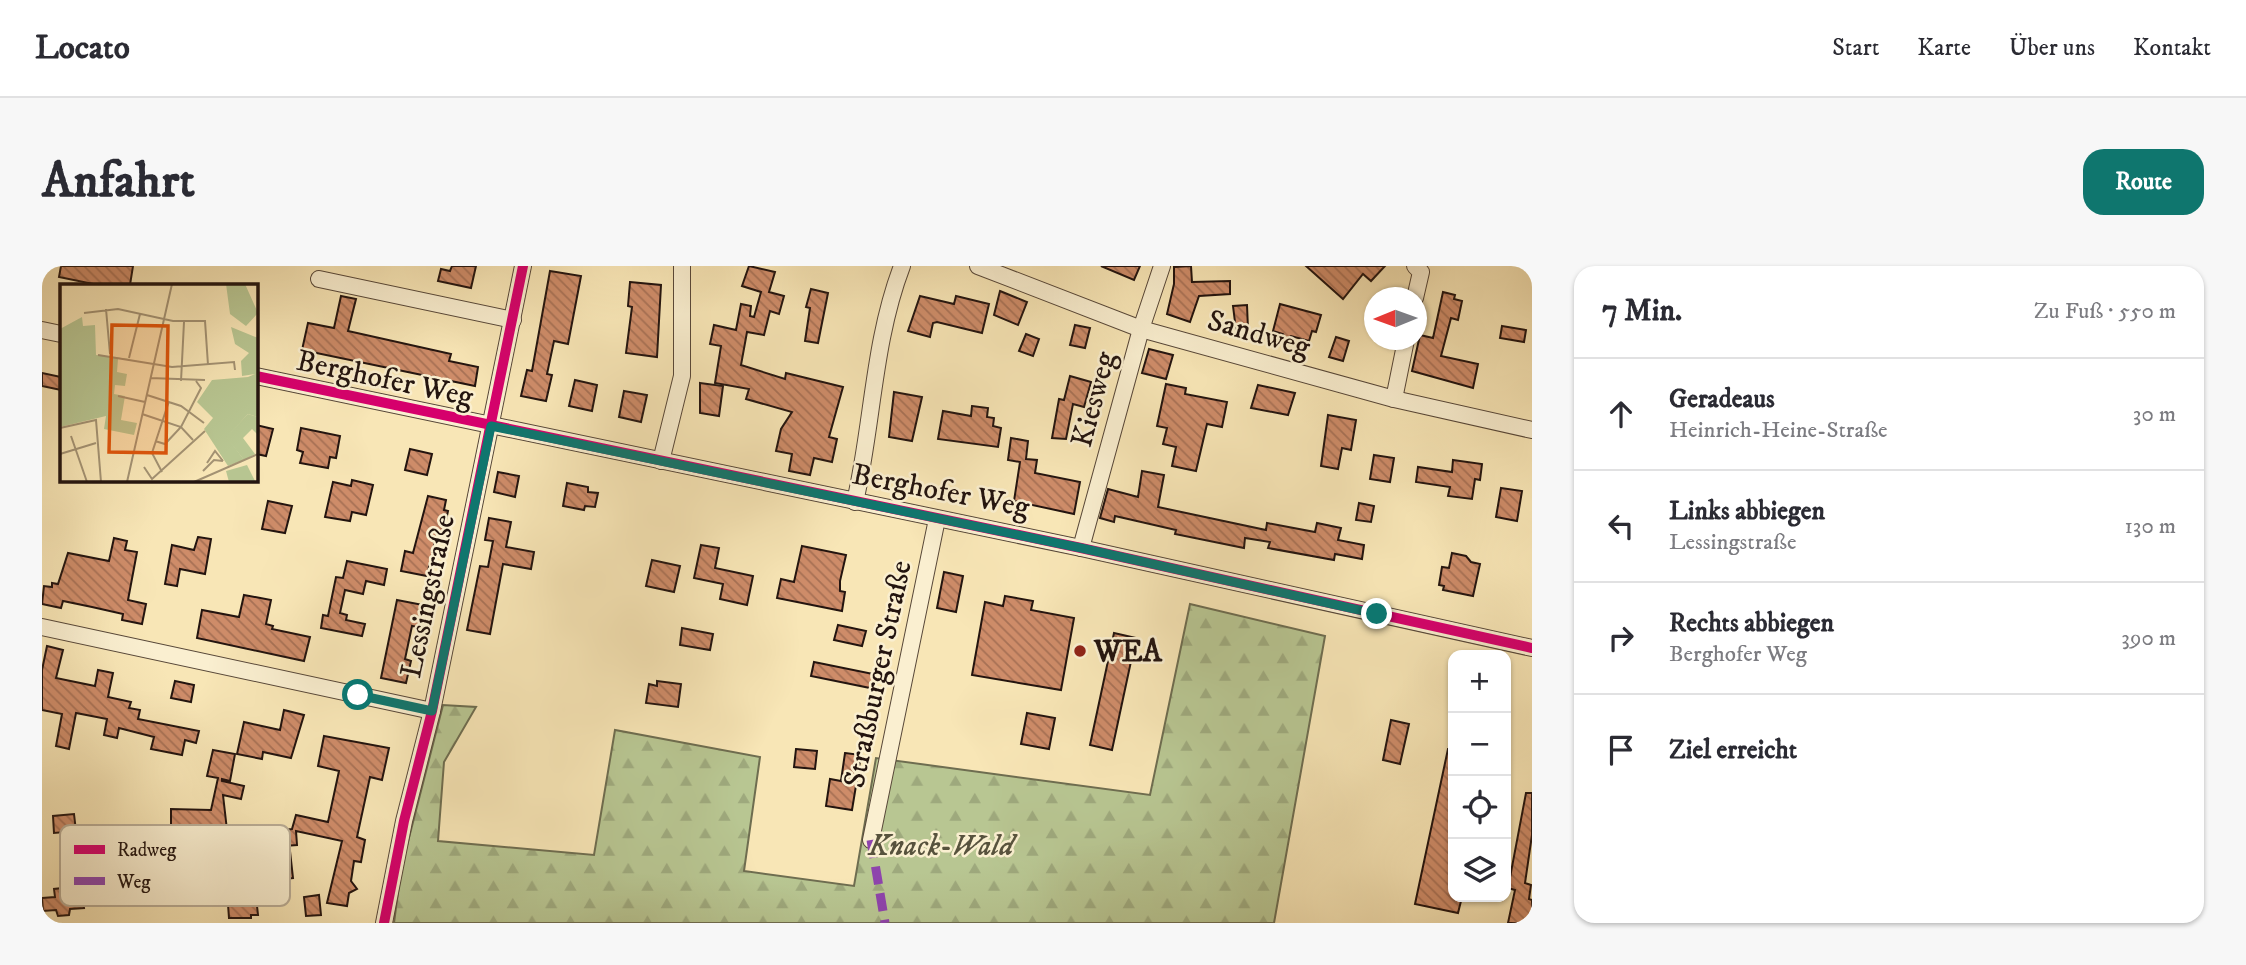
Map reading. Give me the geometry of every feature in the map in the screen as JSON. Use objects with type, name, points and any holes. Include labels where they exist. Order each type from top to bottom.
[{"type":"street","name":"Lessingstraße","points":[[384,923],[404,821],[432,711],[523,266]]},
{"type":"street","points":[[662,461],[682,376],[682,266]]},
{"type":"street","points":[[855,502],[877,356],[888,303],[902,266]]},
{"type":"street","name":"Sandweg","points":[[978,266],[1141,329],[1394,399],[1532,430]]},
{"type":"street","name":"Kiesweg","points":[[1081,548],[1141,329],[1162,266]]},
{"type":"street","points":[[1415,266],[1421,272],[1418,287]]},
{"type":"street","points":[[319,279],[513,320]]},
{"type":"street","points":[[42,330],[60,334]]},
{"type":"street","points":[[1394,399],[1404,350]]},
{"type":"street","name":"Berghofer Weg","points":[[257,376],[1081,548],[1532,648]]},
{"type":"street","name":"Straßburger Straße","points":[[871,840],[937,519]]},
{"type":"street","points":[[42,627],[432,711]]},
{"type":"green space","name":"Knack-Wald","points":[[1190,604],[1325,636],[1274,923],[394,923],[401,869],[443,705],[476,707],[444,762],[438,841],[594,855],[615,730],[760,757],[744,871],[854,886],[876,758],[1150,795]]},
{"type":"building","points":[[61,266],[133,266],[130,284],[93,284],[59,277]]},
{"type":"building","points":[[452,266],[476,266],[471,288],[438,281],[441,269],[450,271]]},
{"type":"building","points":[[749,266],[775,272],[769,292],[784,296],[779,314],[770,311],[764,335],[747,332],[741,365],[785,379],[786,373],[843,387],[829,437],[837,439],[832,462],[814,458],[810,475],[789,471],[792,454],[776,451],[781,429],[792,412],[746,399],[749,389],[715,383],[721,346],[710,344],[714,325],[736,330],[741,304],[751,306],[750,316],[754,317],[761,292],[742,286]]},
{"type":"building","points":[[1101,266],[1140,266],[1134,280]]},
{"type":"building","points":[[1191,266],[1192,282],[1230,281],[1230,294],[1199,296],[1190,322],[1167,314],[1174,284],[1174,267]]},
{"type":"building","points":[[1306,266],[1385,266],[1371,281],[1363,274],[1343,299]]},
{"type":"building","points":[[550,271],[581,276],[568,344],[554,341],[547,374],[552,375],[546,401],[521,396],[527,370],[532,371]]},
{"type":"building","points":[[630,282],[661,285],[657,357],[626,353],[632,307],[628,306]]},
{"type":"building","points":[[811,289],[828,293],[818,343],[805,341],[810,308],[806,307]]},
{"type":"building","points":[[1000,291],[1027,302],[1018,325],[994,315]]},
{"type":"building","points":[[1443,292],[1455,295],[1454,299],[1462,301],[1458,320],[1451,318],[1441,356],[1478,364],[1473,388],[1412,371],[1417,350],[1427,350],[1427,337],[1433,338]]},
{"type":"building","points":[[341,296],[356,299],[348,331],[451,354],[449,361],[478,367],[475,386],[302,350],[308,323],[334,328]]},
{"type":"building","points":[[920,296],[954,304],[956,296],[989,304],[982,333],[937,322],[933,323],[930,337],[908,331]]},
{"type":"building","points":[[1280,304],[1321,315],[1316,332],[1312,331],[1309,341],[1291,336],[1286,339],[1283,334],[1273,331]]},
{"type":"building","points":[[1247,305],[1248,329],[1236,330],[1233,306]]},
{"type":"building","points":[[1075,325],[1090,328],[1085,348],[1070,345]]},
{"type":"building","points":[[1502,326],[1526,330],[1524,342],[1500,338]]},
{"type":"building","points":[[1026,334],[1039,339],[1033,356],[1019,351]]},
{"type":"building","points":[[1336,337],[1349,341],[1343,361],[1329,357]]},
{"type":"building","points":[[1149,349],[1173,355],[1166,379],[1142,373]]},
{"type":"building","points":[[42,373],[60,377],[60,390],[42,386]]},
{"type":"building","points":[[1070,376],[1091,382],[1084,407],[1073,404],[1066,439],[1052,438],[1059,399],[1064,400]]},
{"type":"building","points":[[575,380],[597,385],[592,411],[569,406]]},
{"type":"building","points":[[700,383],[723,386],[719,416],[700,413]]},
{"type":"building","points":[[1166,384],[1186,388],[1185,394],[1227,402],[1222,427],[1207,424],[1196,471],[1172,466],[1176,447],[1163,444],[1167,428],[1157,426]]},
{"type":"building","points":[[1258,385],[1295,393],[1288,415],[1251,408]]},
{"type":"building","points":[[624,391],[647,395],[641,422],[619,417]]},
{"type":"building","points":[[894,392],[922,397],[912,441],[889,437]]},
{"type":"building","points":[[972,406],[988,408],[987,417],[994,418],[993,426],[1001,428],[998,447],[938,439],[943,411],[971,416]]},
{"type":"building","points":[[1328,415],[1356,420],[1351,450],[1342,448],[1338,469],[1321,466]]},
{"type":"building","points":[[257,425],[273,429],[266,456],[257,454]]},
{"type":"building","points":[[301,428],[340,436],[336,458],[330,457],[328,468],[300,463],[303,452],[297,450]]},
{"type":"building","points":[[1011,438],[1028,441],[1026,459],[1037,460],[1035,473],[1080,482],[1074,514],[1014,501],[1020,462],[1008,460]]},
{"type":"building","points":[[410,449],[432,454],[427,475],[405,470]]},
{"type":"building","points":[[1374,455],[1394,458],[1390,482],[1370,479]]},
{"type":"building","points":[[1453,460],[1482,464],[1480,480],[1475,479],[1472,499],[1448,496],[1450,487],[1416,482],[1418,467],[1452,472]]},
{"type":"building","points":[[1142,471],[1164,475],[1158,507],[1266,530],[1267,523],[1315,532],[1317,523],[1341,528],[1338,540],[1364,545],[1362,559],[1335,554],[1334,560],[1268,548],[1270,542],[1245,538],[1244,548],[1175,534],[1176,530],[1115,516],[1114,522],[1100,518],[1108,489],[1138,497]]},
{"type":"building","points":[[498,472],[519,476],[515,497],[494,492]]},
{"type":"building","points":[[352,480],[373,485],[366,515],[352,512],[350,521],[325,517],[333,482],[351,486]]},
{"type":"building","points":[[567,483],[588,487],[588,492],[598,493],[595,507],[585,506],[584,510],[563,506]]},
{"type":"building","points":[[1501,488],[1522,491],[1517,521],[1496,517]]},
{"type":"building","points":[[428,496],[446,500],[444,510],[448,511],[442,538],[436,537],[427,576],[401,571],[405,551],[413,553]]},
{"type":"building","points":[[268,501],[292,506],[285,533],[262,529]]},
{"type":"building","points":[[1359,503],[1374,506],[1371,522],[1356,520]]},
{"type":"building","points":[[489,518],[511,522],[506,547],[534,552],[531,569],[503,564],[490,634],[467,630],[480,566],[488,567],[493,541],[485,540]]},
{"type":"building","points":[[198,537],[211,539],[205,574],[180,569],[177,586],[165,584],[172,545],[194,550]]},
{"type":"building","points":[[114,538],[127,541],[125,550],[137,552],[128,600],[146,604],[142,624],[122,620],[123,614],[63,601],[61,608],[42,604],[44,586],[52,587],[52,583],[58,584],[68,553],[109,561]]},
{"type":"building","points":[[701,545],[719,548],[715,568],[753,576],[747,605],[720,599],[723,584],[694,578]]},
{"type":"building","points":[[802,546],[846,555],[840,581],[840,591],[845,592],[842,611],[777,598],[781,579],[794,582]]},
{"type":"building","points":[[1452,553],[1466,556],[1471,562],[1480,564],[1473,596],[1443,590],[1444,586],[1439,585],[1442,567],[1449,568]]},
{"type":"building","points":[[652,560],[680,566],[674,592],[646,586]]},
{"type":"building","points":[[347,561],[387,569],[384,585],[366,581],[363,594],[345,590],[340,613],[347,615],[346,620],[365,624],[362,636],[321,628],[323,615],[328,616],[336,577],[343,578]]},
{"type":"building","points":[[944,572],[963,576],[956,612],[937,608]]},
{"type":"building","points":[[244,595],[271,600],[266,624],[273,626],[272,629],[310,637],[304,661],[197,638],[202,610],[239,617]]},
{"type":"building","points":[[1005,596],[1033,601],[1031,610],[1074,618],[1061,690],[972,675],[985,602],[1003,606]]},
{"type":"building","points":[[397,600],[423,605],[418,627],[412,626],[405,659],[411,661],[406,683],[381,678]]},
{"type":"building","points":[[838,625],[866,631],[862,646],[834,640]]},
{"type":"building","points":[[682,628],[713,634],[710,650],[680,645]]},
{"type":"building","points":[[1114,633],[1136,638],[1112,750],[1090,745]]},
{"type":"building","points":[[47,646],[63,650],[56,678],[95,686],[98,670],[113,673],[108,697],[131,702],[129,708],[140,710],[138,719],[199,731],[196,743],[185,740],[182,755],[151,749],[154,737],[119,728],[117,738],[104,735],[107,719],[76,713],[69,749],[56,746],[62,714],[42,710],[42,670]]},
{"type":"building","points":[[814,662],[878,675],[875,689],[811,676]]},
{"type":"building","points":[[175,681],[194,685],[191,702],[171,698]]},
{"type":"building","points":[[657,681],[681,684],[678,707],[646,703],[649,684],[657,686]]},
{"type":"building","points":[[284,710],[304,715],[291,758],[263,752],[262,759],[237,754],[244,722],[280,730]]},
{"type":"building","points":[[1027,713],[1055,718],[1049,749],[1021,744]]},
{"type":"building","points":[[1391,720],[1409,724],[1400,764],[1383,760]]},
{"type":"building","points":[[324,736],[389,748],[382,780],[370,777],[357,837],[365,840],[361,862],[354,861],[351,881],[357,889],[349,893],[347,906],[327,903],[342,841],[296,831],[297,845],[290,846],[290,829],[296,815],[328,822],[339,771],[318,766]]},
{"type":"building","points":[[796,749],[817,751],[815,769],[794,767]]},
{"type":"building","points":[[1448,749],[1448,902],[1461,902],[1458,913],[1415,904]]},
{"type":"building","points":[[213,750],[235,754],[230,781],[222,781],[244,786],[241,799],[223,795],[226,825],[171,825],[171,809],[211,810],[218,778],[207,776]]},
{"type":"building","points":[[845,753],[861,755],[852,810],[826,806],[830,779],[841,781]]},
{"type":"building","points":[[1526,793],[1532,793],[1532,835],[1525,883],[1531,885],[1529,899],[1532,900],[1532,923],[1508,923],[1515,890],[1511,889],[1511,872]]},
{"type":"building","points":[[74,814],[75,825],[60,825],[60,832],[54,833],[53,816]]},
{"type":"building","points":[[290,851],[293,878],[290,878]]},
{"type":"building","points":[[60,888],[60,906],[84,908],[70,909],[69,915],[58,916],[56,910],[43,911],[42,898],[55,897],[54,889]]},
{"type":"building","points":[[319,895],[321,915],[306,916],[304,897]]},
{"type":"building","points":[[228,906],[257,906],[258,915],[251,915],[251,918],[229,918]]},
{"type":"marked path","points":[[871,840],[885,923]]},
{"type":"cycle path","points":[[384,923],[404,821],[432,711],[523,266]]},
{"type":"cycle path","points":[[257,376],[1081,548],[1532,648]]},
{"type":"place","name":"WEA","points":[[1080,651]]},
{"type":"route","points":[[358,695],[432,711],[491,426],[1081,548],[1377,614]]}]
